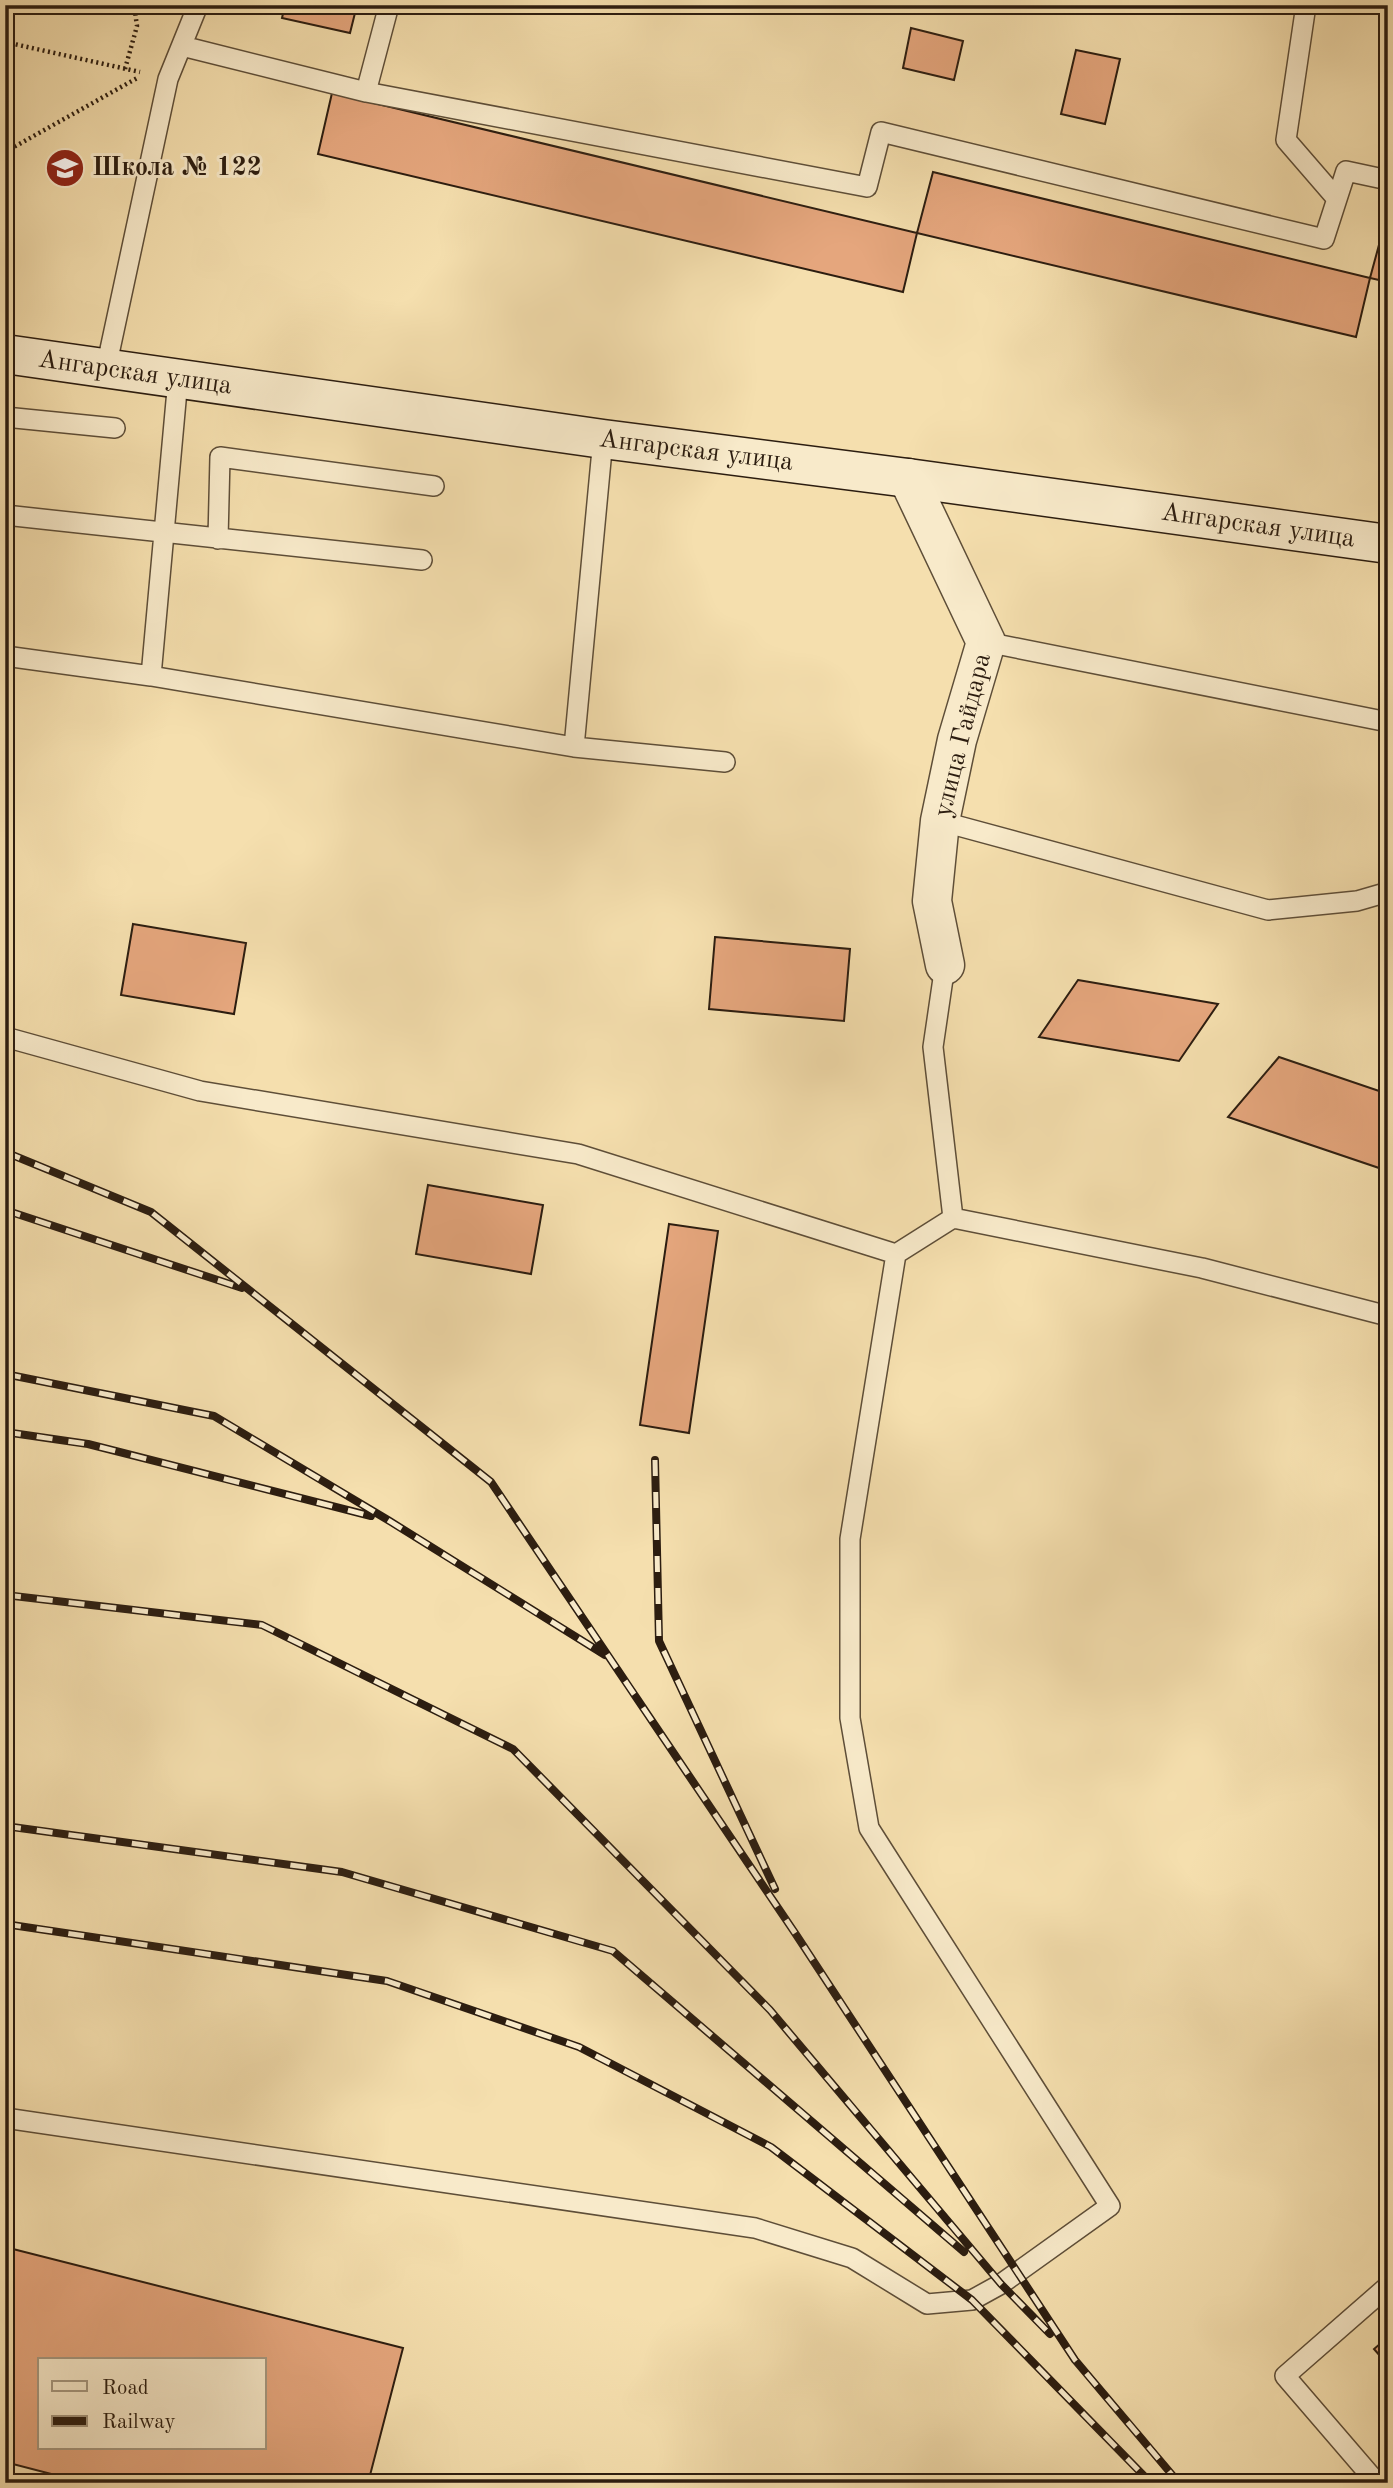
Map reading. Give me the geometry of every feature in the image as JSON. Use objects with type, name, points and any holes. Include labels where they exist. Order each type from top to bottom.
[{"type":"street","name":"Ангарская улица","points":[[5,354],[603,439],[1388,544]]},
{"type":"street","name":"улица Гайдара","points":[[908,478],[986,642],[957,740],[940,821],[932,901],[945,965]]},
{"type":"lane","points":[[106,368],[168,79],[198,5]]},
{"type":"lane","points":[[366,92],[389,5]]},
{"type":"lane","points":[[1306,5],[1286,140],[1337,199]]},
{"type":"lane","points":[[182,46],[366,92],[867,187],[881,132],[1324,239],[1346,171],[1388,180]]},
{"type":"lane","points":[[151,676],[178,379]]},
{"type":"lane","points":[[5,417],[115,429]]},
{"type":"lane","points":[[574,747],[603,439]]},
{"type":"lane","points":[[219,539],[220,457],[434,486]]},
{"type":"lane","points":[[5,515],[422,560]]},
{"type":"lane","points":[[986,642],[1388,722]]},
{"type":"lane","points":[[5,656],[151,676],[574,747],[725,762]]},
{"type":"lane","points":[[940,821],[1268,910],[1357,901],[1388,892]]},
{"type":"lane","points":[[945,965],[933,1047],[953,1218]]},
{"type":"lane","points":[[5,1037],[200,1091],[578,1154],[896,1254]]},
{"type":"lane","points":[[5,2118],[755,2228],[852,2258],[927,2304],[972,2300],[1001,2284],[1110,2206],[990,2022],[869,1828],[850,1718],[850,1539],[896,1254],[953,1218],[1202,1268],[1388,1316]]},
{"type":"lane","points":[[1377,2483],[1284,2376],[1388,2286]]},
{"type":"path","points":[[125,69],[137,26],[134,5]]},
{"type":"path","points":[[5,43],[147,73],[5,152]]},
{"type":"building","points":[[285,5],[357,5],[350,33],[282,18]]},
{"type":"building","points":[[911,28],[963,41],[954,80],[903,68]]},
{"type":"building","points":[[1076,50],[1120,59],[1105,124],[1061,114]]},
{"type":"building","points":[[332,93],[917,233],[903,292],[318,154]]},
{"type":"building","points":[[933,172],[1370,278],[1356,337],[917,233]]},
{"type":"building","points":[[1386,219],[1388,220],[1388,282],[1370,278]]},
{"type":"building","points":[[133,924],[246,943],[234,1014],[121,995]]},
{"type":"building","points":[[715,937],[850,949],[844,1021],[709,1009]]},
{"type":"building","points":[[1078,980],[1218,1004],[1179,1061],[1039,1037]]},
{"type":"building","points":[[1279,1057],[1388,1094],[1388,1171],[1228,1117]]},
{"type":"building","points":[[428,1185],[543,1205],[531,1274],[416,1254]]},
{"type":"building","points":[[669,1224],[718,1231],[689,1433],[640,1425]]},
{"type":"building","points":[[5,2247],[403,2348],[368,2483],[86,2483],[5,2462]]},
{"type":"building","points":[[1388,2337],[1388,2365],[1374,2349]]},
{"type":"railway","points":[[5,1152],[151,1212],[491,1482],[795,1933],[1075,2360],[1179,2483]]},
{"type":"railway","points":[[5,1210],[242,1288]]},
{"type":"railway","points":[[5,1374],[214,1416],[605,1655]]},
{"type":"railway","points":[[5,1432],[88,1444],[371,1516]]},
{"type":"railway","points":[[655,1460],[659,1641],[775,1889]]},
{"type":"railway","points":[[5,1595],[262,1625],[513,1749],[770,2010],[1001,2284],[1050,2334]]},
{"type":"railway","points":[[5,1826],[342,1872],[613,1951],[964,2252]]},
{"type":"railway","points":[[5,1924],[387,1981],[579,2047],[771,2147],[972,2300],[1151,2483]]},
{"type":"place","name":"Школа № 122","points":[[65,168]]}]
